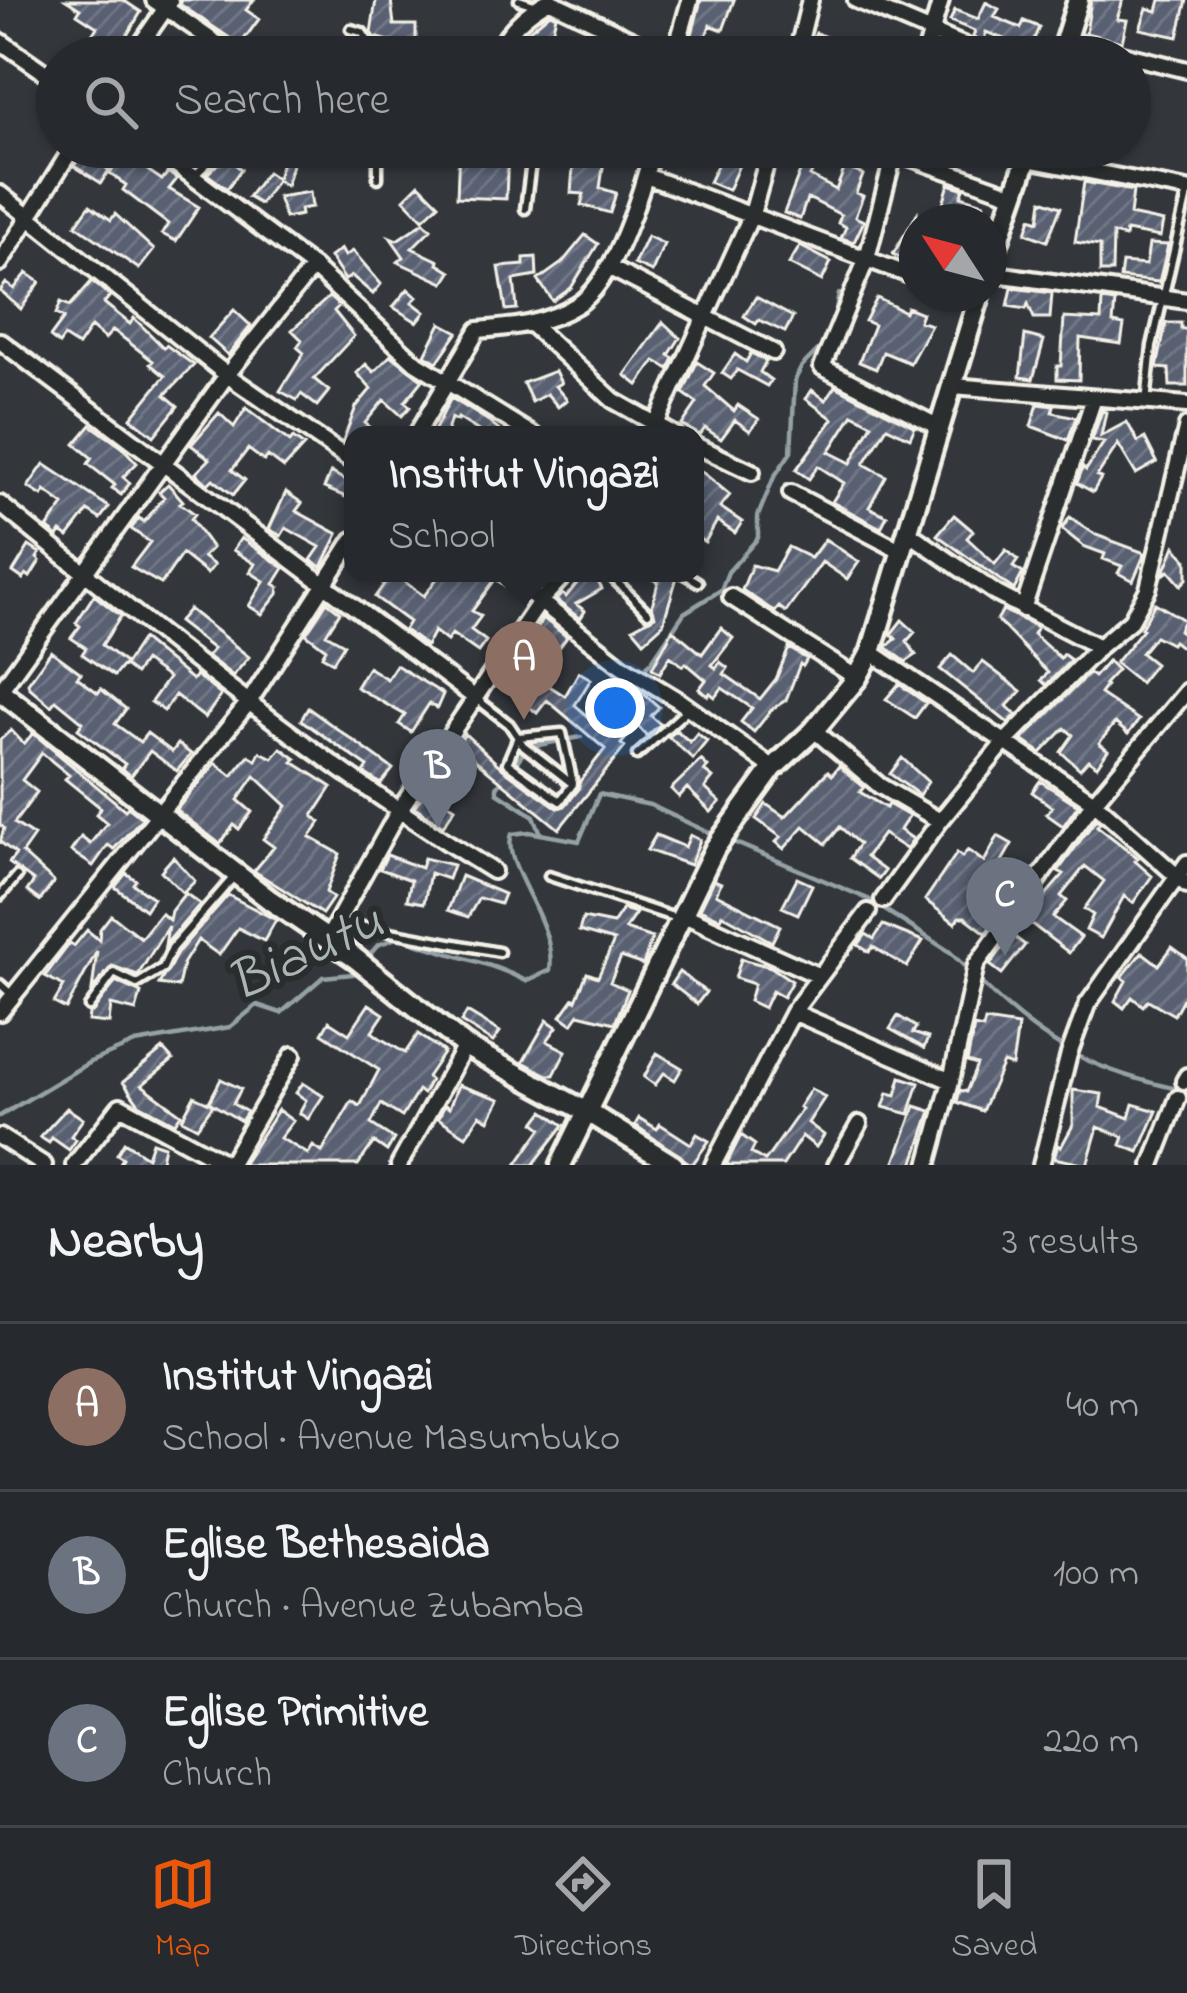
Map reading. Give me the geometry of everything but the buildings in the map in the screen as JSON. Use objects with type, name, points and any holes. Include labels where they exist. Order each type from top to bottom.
[{"type":"street","points":[[679,36],[690,0]]},
{"type":"street","points":[[801,36],[810,0]]},
{"type":"street","points":[[856,0],[938,36]]},
{"type":"street","points":[[930,36],[941,0]]},
{"type":"street","points":[[1067,36],[1078,0]]},
{"type":"street","points":[[144,36],[163,2],[208,36]]},
{"type":"street","points":[[513,36],[546,2],[625,36]]},
{"type":"street","points":[[0,40],[36,66]]},
{"type":"street","points":[[1151,64],[1187,70]]},
{"type":"street","points":[[0,263],[59,168]]},
{"type":"street","points":[[184,168],[314,267],[415,362],[517,426]]},
{"type":"street","points":[[421,426],[478,330],[532,326],[581,304],[608,267],[648,168]]},
{"type":"street","points":[[655,426],[752,214],[765,168]]},
{"type":"street","points":[[886,168],[867,258],[822,367],[941,428]]},
{"type":"street","points":[[942,168],[1015,195]]},
{"type":"street","points":[[1007,218],[1024,168]]},
{"type":"street","points":[[1090,168],[1187,192]]},
{"type":"street","points":[[646,176],[899,271]]},
{"type":"street","points":[[0,194],[227,375],[344,456]]},
{"type":"street","points":[[314,267],[227,375],[0,691],[236,874],[333,930],[360,963],[465,1046],[673,1165]]},
{"type":"street","points":[[608,267],[773,352]]},
{"type":"street","points":[[1007,274],[1187,301]]},
{"type":"street","points":[[561,1165],[720,841],[773,768],[814,730],[857,678],[871,652],[975,312]]},
{"type":"street","points":[[532,326],[648,426]]},
{"type":"street","points":[[0,341],[474,697]]},
{"type":"street","points":[[953,386],[1187,405]]},
{"type":"street","points":[[1023,610],[1094,398]]},
{"type":"street","points":[[883,900],[1004,743],[1131,620],[1148,589],[1187,426]]},
{"type":"street","points":[[704,449],[752,472]]},
{"type":"street","points":[[791,494],[906,543],[1099,647]]},
{"type":"street","points":[[0,504],[250,702],[398,812],[493,872]]},
{"type":"street","points":[[0,1012],[250,702],[344,555]]},
{"type":"street","points":[[516,582],[622,666],[773,768]]},
{"type":"street","points":[[333,930],[398,812],[558,582]]},
{"type":"street","points":[[731,597],[857,678]]},
{"type":"street","points":[[871,652],[1094,802],[1181,880]]},
{"type":"street","points":[[928,1165],[973,971],[1094,802],[1187,691]]},
{"type":"street","points":[[814,730],[880,786],[940,821]]},
{"type":"street","points":[[1041,1165],[1087,1005],[1181,880],[1187,863]]},
{"type":"street","points":[[713,1165],[793,1012],[868,911]]},
{"type":"street","points":[[682,917],[818,975]]},
{"type":"street","points":[[793,1012],[951,1081]]},
{"type":"street","points":[[400,1165],[465,1046]]},
{"type":"street","points":[[74,1165],[121,1106],[229,1165],[293,1054]]},
{"type":"street","points":[[1152,1165],[1178,1098]]},
{"type":"street","points":[[836,1165],[859,1124]]},
{"type":"street","points":[[0,1137],[44,1165]]},
{"type":"lane","points":[[519,0],[546,2]]},
{"type":"lane","points":[[600,36],[601,25]]},
{"type":"lane","points":[[351,29],[365,36]]},
{"type":"lane","points":[[195,175],[202,168]]},
{"type":"lane","points":[[378,168],[378,178]]},
{"type":"lane","points":[[525,209],[530,168]]},
{"type":"lane","points":[[1146,403],[1152,346],[1187,192]]},
{"type":"lane","points":[[617,582],[648,613]]},
{"type":"lane","points":[[474,697],[573,784]]},
{"type":"lane","points":[[637,755],[689,708]]},
{"type":"lane","points":[[562,733],[573,784],[560,801],[507,763],[523,744],[562,733]]},
{"type":"lane","points":[[89,1007],[114,973],[136,984],[163,968],[172,948],[236,874]]},
{"type":"lane","points":[[0,896],[17,876]]},
{"type":"lane","points":[[549,876],[682,917]]},
{"type":"lane","points":[[333,930],[499,952]]},
{"type":"lane","points":[[0,984],[14,996]]},
{"type":"waterway","points":[[833,324],[839,294]]},
{"type":"waterway","points":[[598,718],[651,662],[684,613],[721,590],[728,572],[758,538],[758,516],[774,477],[791,452],[795,380],[828,340]]},
{"type":"waterway","points":[[541,834],[534,816],[497,792],[497,787],[528,747],[581,737]]},
{"type":"waterway","name":"Biautu","points":[[364,961],[378,945],[399,937],[526,981],[550,970],[545,932],[514,861],[512,834],[529,832],[579,841],[599,794],[650,805],[714,835]]},
{"type":"waterway","name":"Biautu","points":[[731,841],[868,899],[950,952],[971,973]]},
{"type":"waterway","name":"Biautu","points":[[0,1116],[90,1062],[135,1043],[230,1027],[257,1005],[281,1013],[323,977],[357,970]]},
{"type":"waterway","name":"Biautu","points":[[979,981],[1027,1023],[1074,1054],[1125,1075],[1187,1091]]},
{"type":"place","name":"Institut Vingazi","points":[[524,720]]},
{"type":"place","name":"Eglise Bethesaida","points":[[438,828]]},
{"type":"place","name":"Eglise Primitive","points":[[1005,956]]}]
